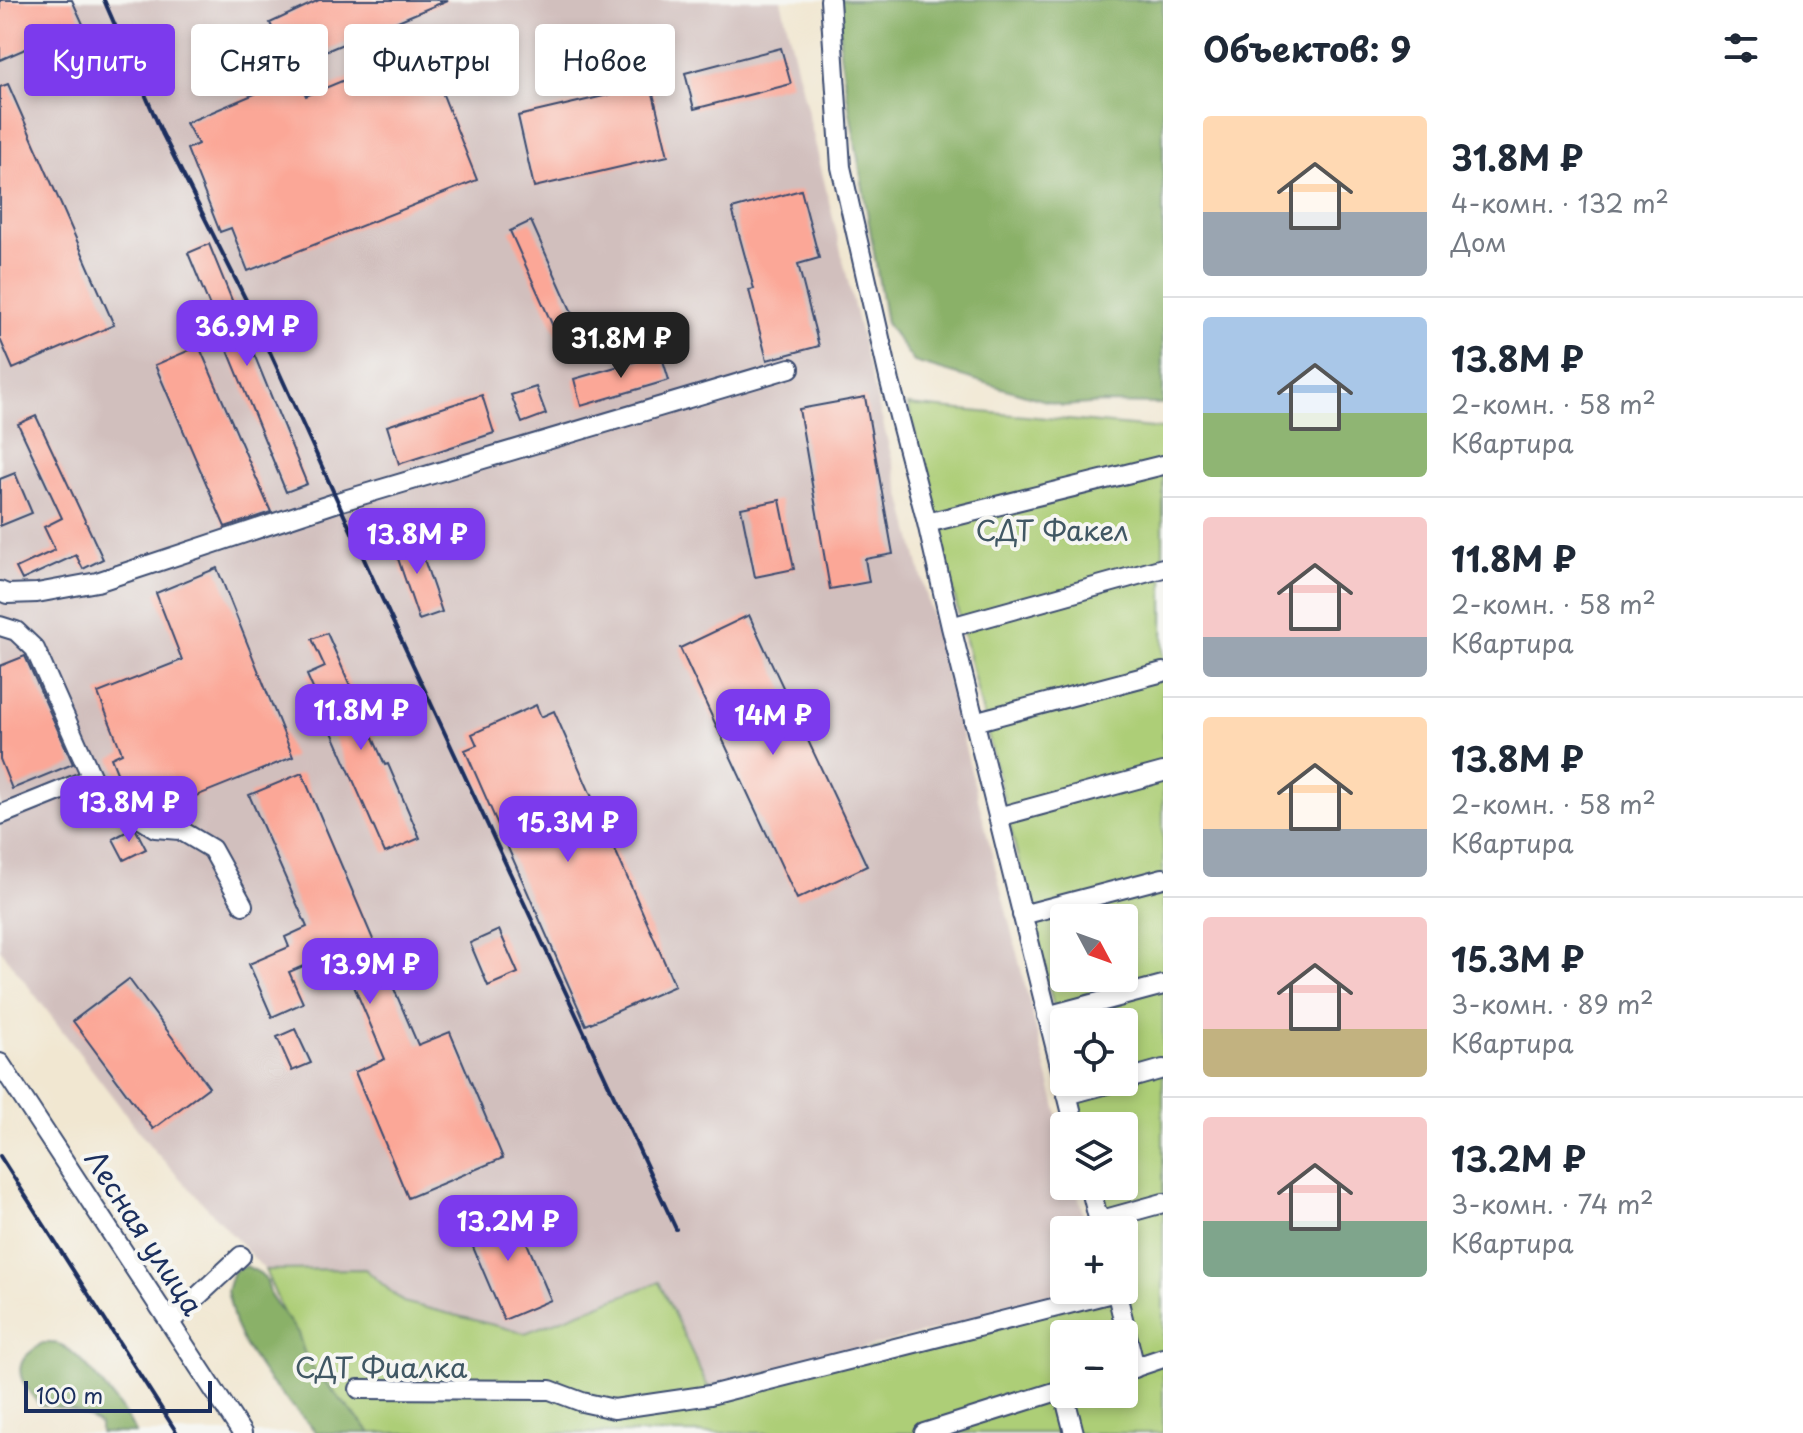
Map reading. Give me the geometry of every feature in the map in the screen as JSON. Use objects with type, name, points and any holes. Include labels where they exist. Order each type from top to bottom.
[{"type":"street","points":[[830,0],[841,167],[890,382],[1050,1028]]},
{"type":"street","points":[[0,591],[7,594],[37,593],[97,582],[338,502],[790,368]]},
{"type":"street","points":[[927,523],[1163,465]]},
{"type":"street","points":[[951,627],[1163,568]]},
{"type":"street","points":[[0,626],[16,631],[35,649],[92,778],[106,797],[155,828],[180,830],[212,849],[243,905]]},
{"type":"street","points":[[974,722],[1163,672]]},
{"type":"street","points":[[998,817],[1163,772]]},
{"type":"street","points":[[0,815],[92,778]]},
{"type":"street","points":[[1022,915],[1163,878]]},
{"type":"street","points":[[1047,1016],[1163,985]]},
{"type":"street","name":"Лесная улица","points":[[0,1063],[242,1433]]},
{"type":"street","points":[[1138,1076],[1163,1069]]},
{"type":"street","points":[[1127,1216],[1163,1203]]},
{"type":"street","points":[[170,1322],[241,1256]]},
{"type":"street","points":[[359,1389],[550,1390],[614,1409],[710,1395],[1065,1304]]},
{"type":"street","points":[[1138,1368],[1161,1365]]},
{"type":"street","points":[[924,1433],[961,1427],[1050,1394]]},
{"type":"street","points":[[1068,1408],[1074,1433]]},
{"type":"shaded area","points":[[0,0],[781,0],[864,348],[1050,1084],[1050,1096],[1053,1096],[1057,1112],[1050,1112],[1050,1200],[1080,1200],[1084,1216],[1050,1216],[1050,1301],[707,1387],[659,1282],[525,1333],[403,1302],[364,1269],[265,1270],[151,1147],[0,949]]},
{"type":"green space","points":[[839,0],[1163,0],[1163,404],[1063,406],[914,362],[886,323],[840,53]]},
{"type":"green space","points":[[908,405],[1163,429],[1163,1433],[345,1433],[313,1384],[265,1270],[365,1269],[403,1302],[525,1333],[659,1282],[708,1387],[1064,1304],[1138,1304],[1138,1216],[1104,1216],[1100,1200],[1138,1200],[1138,1112],[1080,1112],[1076,1096],[1138,1096],[1138,1008],[1054,1008],[1050,992],[1138,992],[1138,904],[1050,904],[1050,991]]},
{"type":"green space","points":[[246,1266],[267,1281],[271,1297],[298,1333],[314,1370],[371,1433],[317,1433],[269,1381],[245,1346],[235,1324],[227,1291],[233,1271]]},
{"type":"green space","points":[[42,1343],[59,1344],[80,1360],[113,1398],[136,1433],[100,1433],[100,1425],[86,1416],[40,1405],[23,1382],[20,1369],[26,1356]]},
{"type":"building","points":[[0,0],[72,0],[83,24],[24,24],[24,50],[0,60]]},
{"type":"building","points":[[319,0],[448,0],[391,24],[344,24],[344,44],[328,50],[328,24],[270,23]]},
{"type":"building","points":[[781,48],[791,84],[694,109],[685,73]]},
{"type":"building","points":[[344,80],[344,96],[444,96],[477,180],[248,271],[231,228],[220,232],[187,149],[198,144],[186,123],[250,96],[328,96],[328,87]]},
{"type":"building","points":[[8,84],[114,325],[13,369],[0,339],[0,87]]},
{"type":"building","points":[[604,96],[654,96],[668,156],[534,187],[518,116]]},
{"type":"building","points":[[801,190],[819,258],[798,264],[819,346],[767,360],[749,290],[754,289],[732,209]]},
{"type":"building","points":[[531,221],[586,344],[565,353],[510,231]]},
{"type":"building","points":[[209,244],[307,484],[286,492],[188,253]]},
{"type":"building","points":[[199,346],[271,512],[225,527],[155,365]]},
{"type":"building","points":[[661,354],[669,380],[581,406],[574,379]]},
{"type":"building","points":[[536,387],[546,414],[522,423],[511,395]]},
{"type":"building","points":[[482,395],[494,433],[399,464],[387,426]]},
{"type":"building","points":[[865,397],[893,554],[865,559],[869,582],[830,589],[799,409]]},
{"type":"building","points":[[36,416],[103,559],[83,569],[76,555],[22,580],[16,568],[55,550],[44,527],[62,518],[18,424]]},
{"type":"building","points":[[15,473],[32,513],[0,526],[0,479]]},
{"type":"building","points":[[780,500],[794,569],[755,577],[741,508]]},
{"type":"building","points":[[415,533],[442,612],[419,620],[392,541]]},
{"type":"building","points":[[217,568],[293,757],[154,813],[143,806],[137,791],[126,795],[111,758],[122,753],[98,693],[182,660],[156,593]]},
{"type":"building","points":[[749,615],[867,866],[797,899],[680,648]]},
{"type":"building","points":[[327,633],[420,838],[385,853],[307,675],[325,667],[312,639]]},
{"type":"building","points":[[25,656],[73,764],[12,789],[0,759],[0,666]]},
{"type":"building","points":[[536,705],[541,717],[554,711],[675,986],[586,1025],[465,750],[477,745],[472,734]]},
{"type":"building","points":[[302,773],[418,1045],[450,1032],[503,1158],[408,1198],[355,1072],[385,1059],[339,951],[289,972],[303,1003],[272,1017],[249,964],[289,947],[285,937],[307,927],[249,795]]},
{"type":"building","points":[[133,828],[146,849],[124,860],[113,839]]},
{"type":"building","points":[[499,930],[518,973],[488,986],[470,943]]},
{"type":"building","points":[[129,979],[209,1087],[153,1129],[73,1021]]},
{"type":"building","points":[[295,1029],[311,1063],[292,1071],[277,1037]]},
{"type":"building","points":[[511,1205],[551,1300],[504,1320],[464,1226]]},
{"type":"railway","points":[[104,0],[162,133],[249,306],[676,1229]]},
{"type":"railway","points":[[0,1156],[177,1433]]},
{"type":"park label","name":"СДТ Факел","points":[[1052,529]]},
{"type":"park label","name":"СДТ Фиалка","points":[[381,1366]]}]
